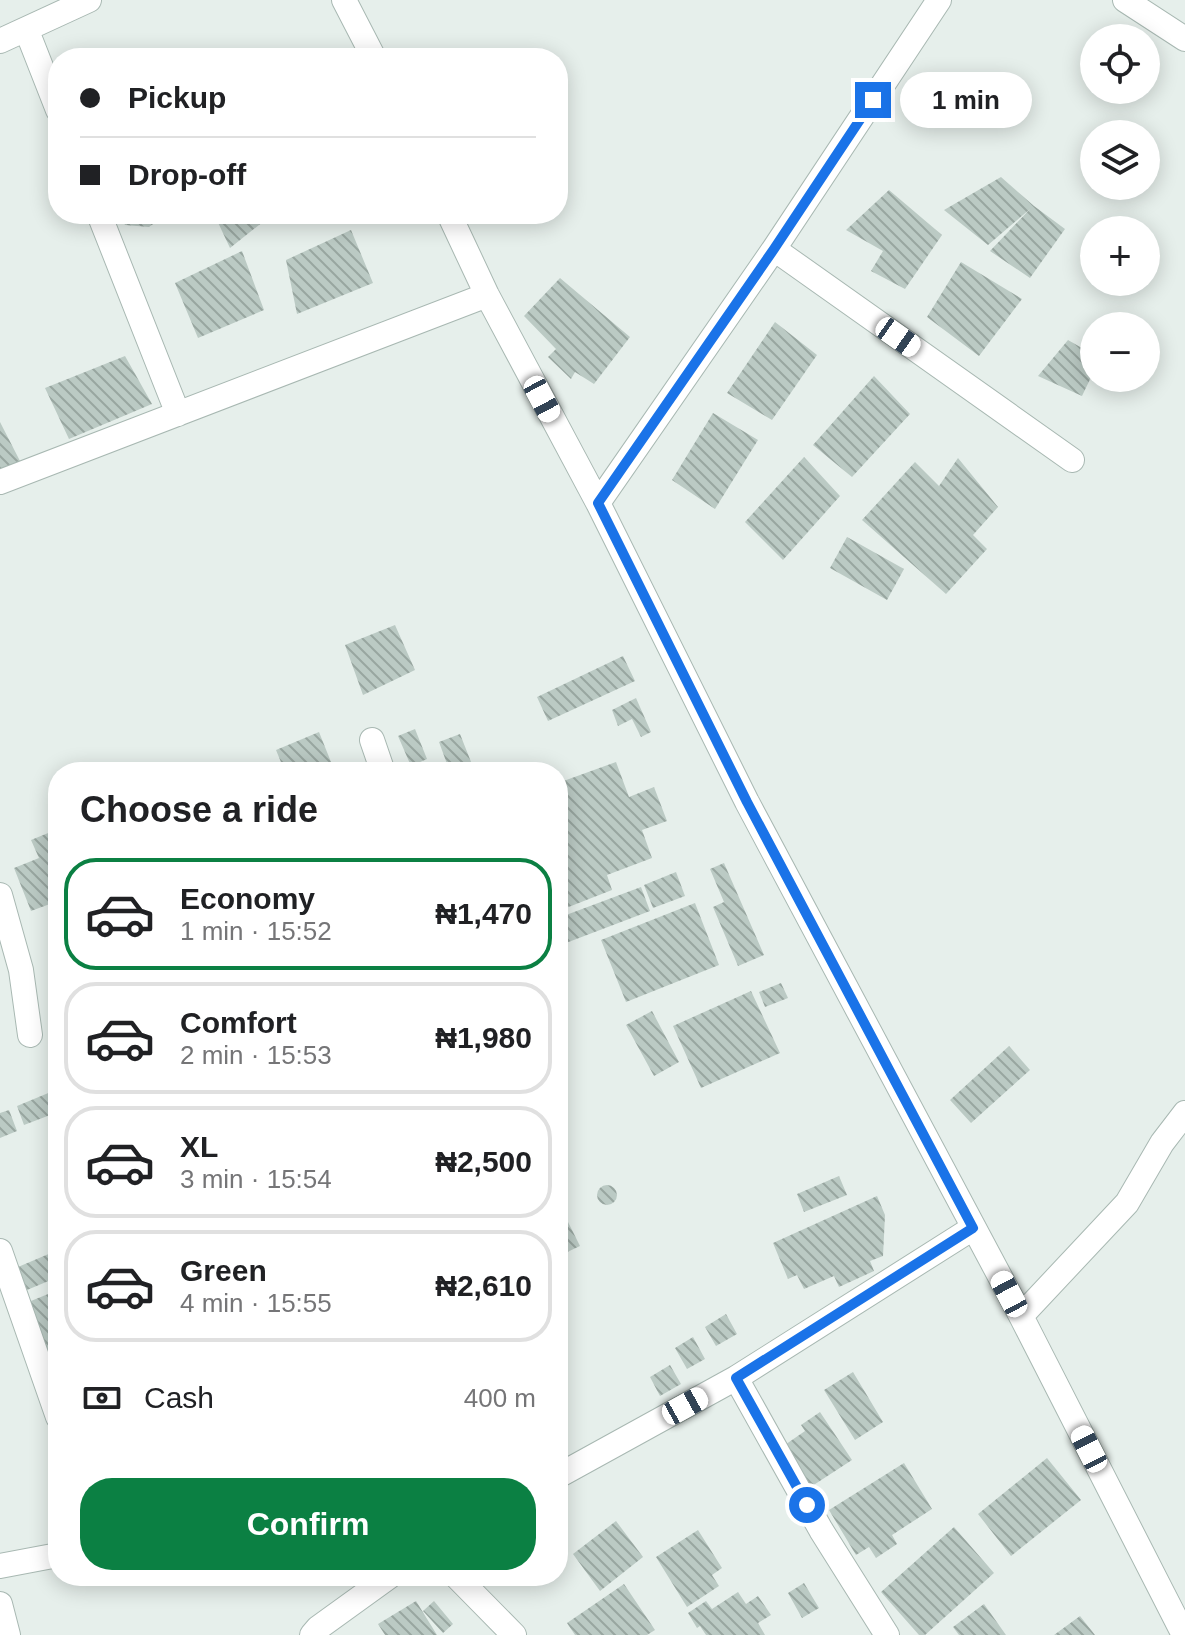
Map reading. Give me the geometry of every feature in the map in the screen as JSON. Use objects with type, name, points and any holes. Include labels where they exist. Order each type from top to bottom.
[{"type":"street","points":[[0,41],[89,0]]},
{"type":"street","points":[[344,0],[369,48]]},
{"type":"street","points":[[598,503],[774,249],[939,0]]},
{"type":"street","points":[[1125,0],[1185,39]]},
{"type":"street","points":[[27,31],[48,85]]},
{"type":"street","points":[[103,224],[178,414]]},
{"type":"street","points":[[454,224],[487,295],[598,503],[747,802],[1021,1316],[1184,1635]]},
{"type":"street","points":[[774,249],[1072,460]]},
{"type":"street","points":[[0,482],[487,295]]},
{"type":"street","points":[[372,740],[380,762]]},
{"type":"street","points":[[0,895],[21,970],[30,1035]]},
{"type":"street","points":[[1021,1316],[1127,1203],[1162,1143],[1185,1113]]},
{"type":"street","points":[[568,1470],[736,1378],[973,1228]]},
{"type":"street","points":[[0,1251],[48,1388]]},
{"type":"street","points":[[736,1378],[821,1530],[887,1635]]},
{"type":"street","points":[[0,1566],[48,1557]]},
{"type":"street","points":[[312,1635],[376,1586]]},
{"type":"street","points":[[466,1586],[514,1635]]},
{"type":"street","points":[[0,1604],[8,1635]]},
{"type":"building","points":[[1001,177],[1065,229],[1030,278],[990,251],[1030,209],[988,245],[944,210]]},
{"type":"building","points":[[889,190],[942,235],[905,289],[871,271],[883,251],[846,230]]},
{"type":"building","points":[[124,224],[153,224],[149,227]]},
{"type":"building","points":[[219,224],[260,224],[230,248]]},
{"type":"building","points":[[351,230],[373,283],[297,314],[286,260]]},
{"type":"building","points":[[242,251],[264,310],[198,338],[175,283]]},
{"type":"building","points":[[961,262],[1022,299],[979,356],[927,317]]},
{"type":"building","points":[[560,278],[630,337],[594,384],[575,372],[571,379],[548,357],[556,349],[524,316]]},
{"type":"building","points":[[775,322],[817,355],[772,420],[727,393]]},
{"type":"building","points":[[1068,340],[1080,347],[1082,396],[1038,376]]},
{"type":"building","points":[[125,356],[152,404],[69,439],[45,388]]},
{"type":"building","points":[[874,376],[910,414],[852,477],[813,445]]},
{"type":"building","points":[[713,413],[758,440],[715,509],[672,480]]},
{"type":"building","points":[[0,422],[21,463],[0,470]]},
{"type":"building","points":[[804,457],[840,496],[783,560],[745,522]]},
{"type":"building","points":[[958,458],[998,507],[973,535],[987,549],[946,594],[862,520],[915,462],[939,486]]},
{"type":"building","points":[[847,537],[904,569],[887,600],[830,568]]},
{"type":"building","points":[[395,625],[415,670],[363,695],[345,645]]},
{"type":"building","points":[[623,656],[635,681],[548,721],[537,697]]},
{"type":"building","points":[[636,698],[651,732],[641,737],[632,719],[618,726],[612,710]]},
{"type":"building","points":[[415,729],[427,759],[409,762],[398,736]]},
{"type":"building","points":[[319,732],[331,762],[281,762],[276,750]]},
{"type":"building","points":[[460,734],[471,762],[446,762],[439,742]]},
{"type":"building","points":[[616,762],[629,797],[654,787],[667,821],[642,830],[652,858],[607,875],[612,890],[568,907],[568,779]]},
{"type":"building","points":[[48,833],[48,905],[31,911],[14,868],[39,858],[31,840]]},
{"type":"building","points":[[724,863],[764,955],[738,966],[713,907],[724,902],[710,869]]},
{"type":"building","points":[[676,872],[685,896],[653,908],[644,885]]},
{"type":"building","points":[[641,887],[650,911],[568,942],[568,914]]},
{"type":"building","points":[[695,903],[719,965],[626,1002],[601,940]]},
{"type":"building","points":[[781,983],[788,998],[765,1007],[759,992]]},
{"type":"building","points":[[751,991],[780,1053],[701,1088],[673,1026]]},
{"type":"building","points":[[652,1011],[679,1062],[654,1076],[626,1025]]},
{"type":"building","points":[[1009,1046],[1030,1070],[971,1123],[950,1100]]},
{"type":"building","points":[[48,1093],[48,1116],[24,1125],[17,1106]]},
{"type":"building","points":[[9,1110],[17,1131],[0,1138],[0,1113]]},
{"type":"building","points":[[839,1176],[847,1195],[804,1212],[797,1194]]},
{"type":"building","points":[[607,1185],[614,1188],[617,1195],[614,1202],[607,1205],[600,1202],[597,1195],[600,1188]]},
{"type":"building","points":[[877,1196],[885,1215],[883,1256],[870,1261],[874,1271],[839,1287],[834,1276],[804,1289],[797,1275],[788,1279],[773,1243]]},
{"type":"building","points":[[568,1222],[580,1246],[568,1252]]},
{"type":"building","points":[[48,1254],[48,1281],[27,1290],[18,1267]]},
{"type":"building","points":[[48,1294],[48,1357],[26,1303]]},
{"type":"building","points":[[726,1314],[737,1334],[716,1346],[705,1327]]},
{"type":"building","points":[[693,1337],[705,1359],[687,1369],[675,1348]]},
{"type":"building","points":[[670,1365],[681,1384],[660,1396],[650,1377]]},
{"type":"building","points":[[853,1372],[883,1422],[855,1440],[824,1390]]},
{"type":"building","points":[[820,1412],[852,1460],[806,1490],[779,1449],[805,1431],[801,1425]]},
{"type":"building","points":[[1047,1458],[1081,1500],[1011,1556],[978,1514]]},
{"type":"building","points":[[904,1463],[932,1509],[892,1535],[897,1544],[876,1558],[869,1547],[856,1555],[829,1510]]},
{"type":"building","points":[[616,1521],[643,1557],[600,1591],[573,1554]]},
{"type":"building","points":[[954,1527],[994,1573],[925,1635],[919,1635],[881,1592]]},
{"type":"building","points":[[698,1530],[722,1568],[712,1575],[719,1586],[687,1607],[656,1557]]},
{"type":"building","points":[[804,1583],[819,1608],[802,1618],[788,1593]]},
{"type":"building","points":[[624,1584],[655,1630],[647,1635],[575,1635],[567,1623]]},
{"type":"building","points":[[738,1592],[746,1604],[758,1596],[771,1615],[758,1623],[765,1635],[706,1635],[700,1626],[697,1628],[688,1613],[706,1601],[712,1609]]},
{"type":"building","points":[[416,1601],[437,1635],[385,1635],[378,1624]]},
{"type":"building","points":[[434,1601],[453,1624],[443,1633],[423,1611]]},
{"type":"building","points":[[984,1604],[1006,1635],[959,1635],[953,1627]]},
{"type":"building","points":[[1080,1616],[1095,1635],[1054,1635]]},
{"type":"route","points":[[807,1505],[736,1378],[973,1228],[747,802],[598,503],[873,100]]}]
